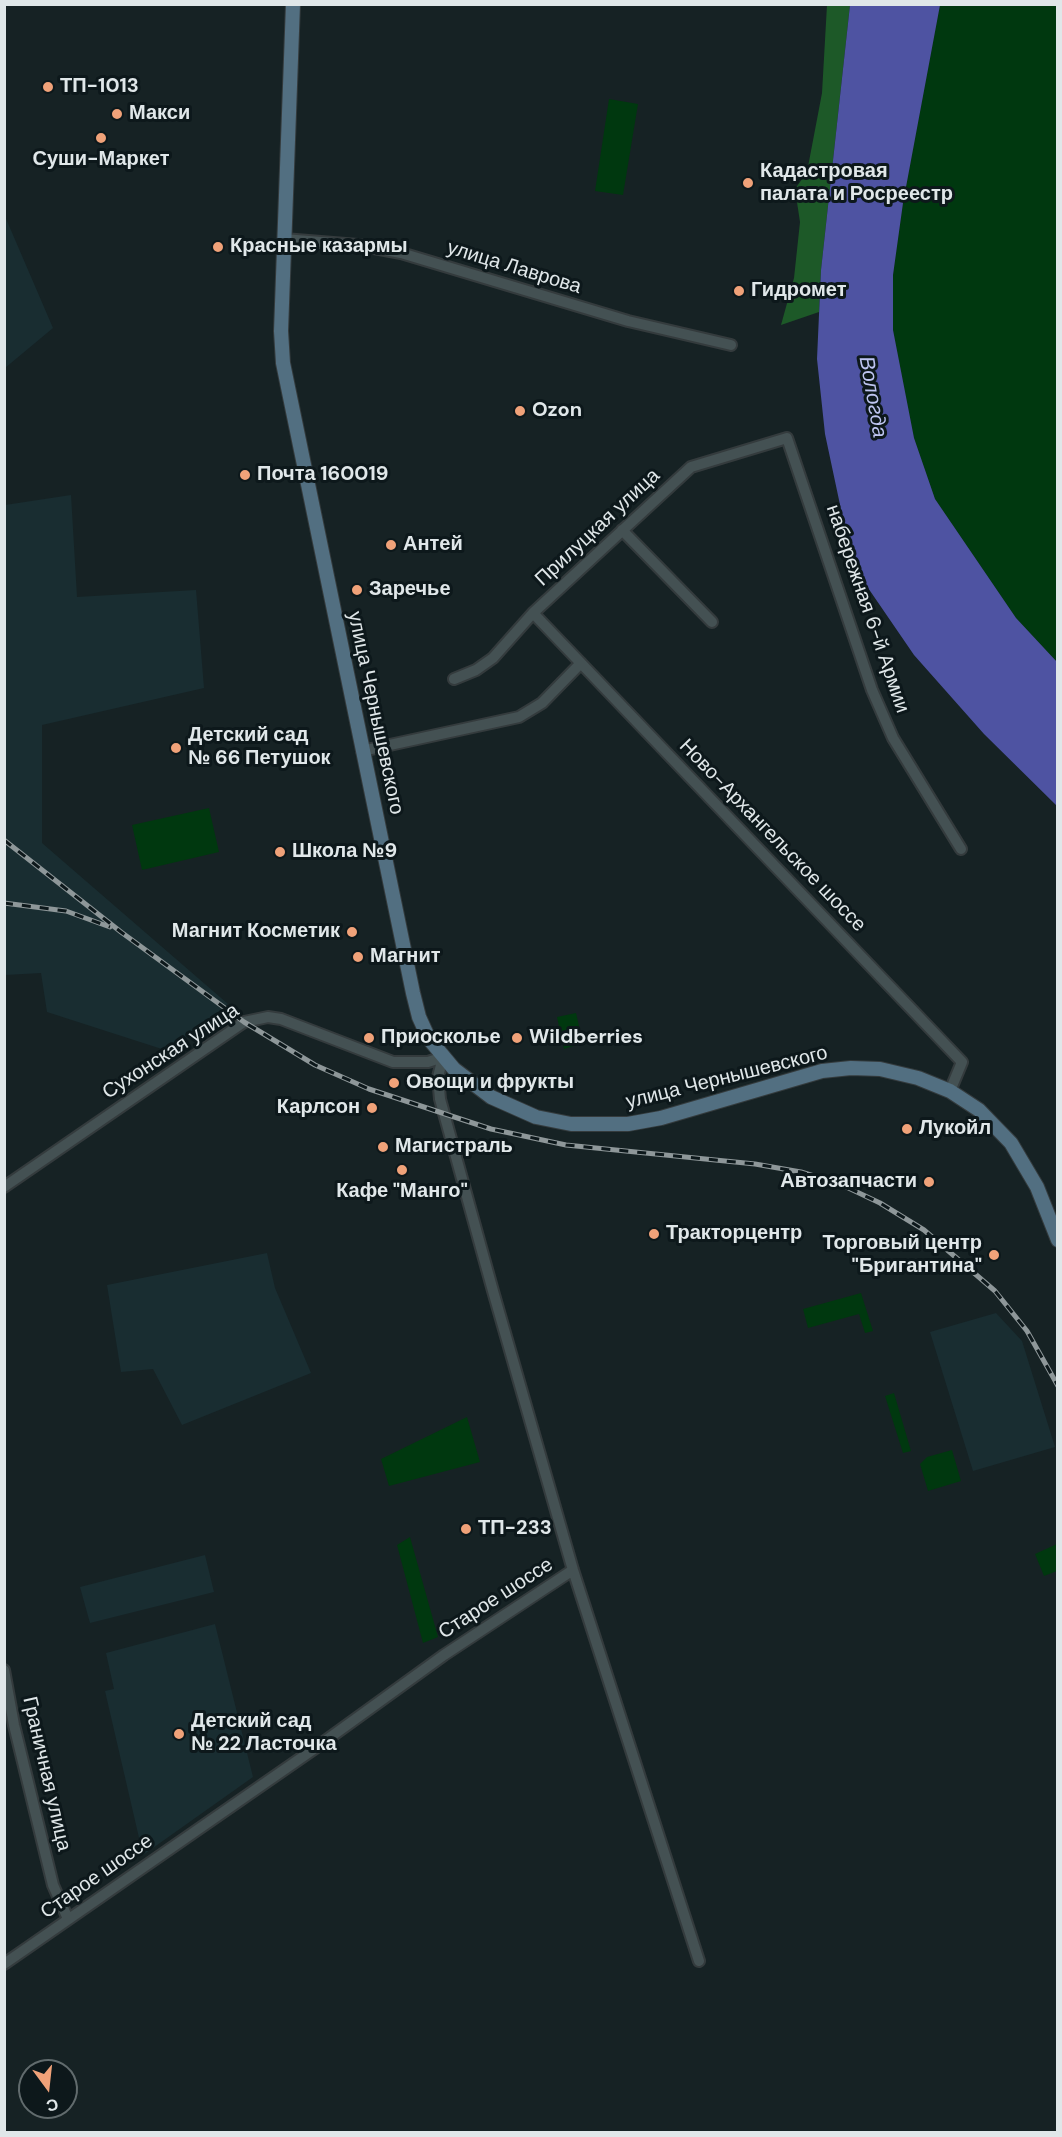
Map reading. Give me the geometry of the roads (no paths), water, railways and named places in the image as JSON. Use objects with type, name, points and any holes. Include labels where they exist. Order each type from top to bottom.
[{"type":"main road","name":"улица Чернышевского","points":[[293,4],[281,331],[283,363],[416,1007],[429,1039],[443,1057],[468,1081],[514,1109],[556,1121],[595,1126],[628,1124],[661,1118],[794,1077],[851,1068],[880,1070],[918,1078],[950,1091],[979,1110],[1011,1143],[1037,1187],[1058,1240]]},
{"type":"street","name":"улица Лаврова","points":[[284,239],[358,245],[401,253],[628,321],[731,345]]},
{"type":"street","name":"Прилуцкая улица","points":[[454,679],[476,670],[493,658],[533,613],[691,467],[787,438]]},
{"type":"street","name":"набережная 6-й Армии","points":[[787,438],[872,690],[893,738],[961,849]]},
{"type":"street","points":[[622,530],[712,622]]},
{"type":"street","name":"Ново-Архангельское шоссе","points":[[533,613],[962,1062],[950,1091]]},
{"type":"street","points":[[362,751],[519,717],[542,704],[581,663]]},
{"type":"street","name":"Сухонская улица","points":[[4,1187],[244,1022],[268,1017],[281,1019],[393,1062],[428,1062],[443,1057]]},
{"type":"street","name":"Старое шоссе","points":[[4,1964],[314,1749],[444,1655],[573,1570],[440,1099],[438,1077],[443,1057]]},
{"type":"street","points":[[573,1570],[699,1961]]},
{"type":"street","name":"Граничная улица","points":[[4,1670],[14,1725],[53,1885],[68,1919]]},
{"type":"water","name":"Вологда","points":[[850,5],[940,5],[903,203],[893,275],[893,330],[914,438],[935,499],[1016,618],[1057,662],[1057,806],[984,734],[914,655],[853,566],[825,434],[817,359],[821,270]]},
{"type":"railway","points":[[4,840],[121,932],[244,1022],[315,1065],[369,1089],[491,1129],[566,1145],[755,1164],[801,1172],[840,1184],[880,1203],[924,1230],[995,1291],[1027,1331],[1058,1386]]},
{"type":"railway","points":[[4,903],[66,911],[110,927]]},
{"type":"place","name":"ТП-1013","points":[[48,87]]},
{"type":"place","name":"Макси","points":[[117,114]]},
{"type":"place","name":"Суши-Маркет","points":[[101,138]]},
{"type":"place","name":"Кадастровая палата и Росреестр","points":[[748,183]]},
{"type":"place","name":"Красные казармы","points":[[218,247]]},
{"type":"place","name":"Гидромет","points":[[739,291]]},
{"type":"place","name":"Ozon","points":[[520,411]]},
{"type":"place","name":"Почта 160019","points":[[245,475]]},
{"type":"place","name":"Антей","points":[[391,545]]},
{"type":"place","name":"Заречье","points":[[357,590]]},
{"type":"place","name":"Детский сад № 66 Петушок","points":[[176,748]]},
{"type":"place","name":"Школа №9","points":[[280,852]]},
{"type":"place","name":"Магнит Косметик","points":[[352,932]]},
{"type":"place","name":"Магнит","points":[[358,957]]},
{"type":"place","name":"Приосколье","points":[[369,1038]]},
{"type":"place","name":"Wildberries","points":[[517,1038]]},
{"type":"place","name":"Овощи и фрукты","points":[[394,1083]]},
{"type":"place","name":"Карлсон","points":[[372,1108]]},
{"type":"place","name":"Лукойл","points":[[907,1129]]},
{"type":"place","name":"Магистраль","points":[[383,1147]]},
{"type":"place","name":"Кафе \"Манго\"","points":[[402,1170]]},
{"type":"place","name":"Автозапчасти","points":[[929,1182]]},
{"type":"place","name":"Тракторцентр","points":[[654,1234]]},
{"type":"place","name":"Торговый центр \"Бригантина\"","points":[[994,1255]]},
{"type":"place","name":"ТП-233","points":[[466,1529]]},
{"type":"place","name":"Детский сад № 22 Ласточка","points":[[179,1734]]}]
